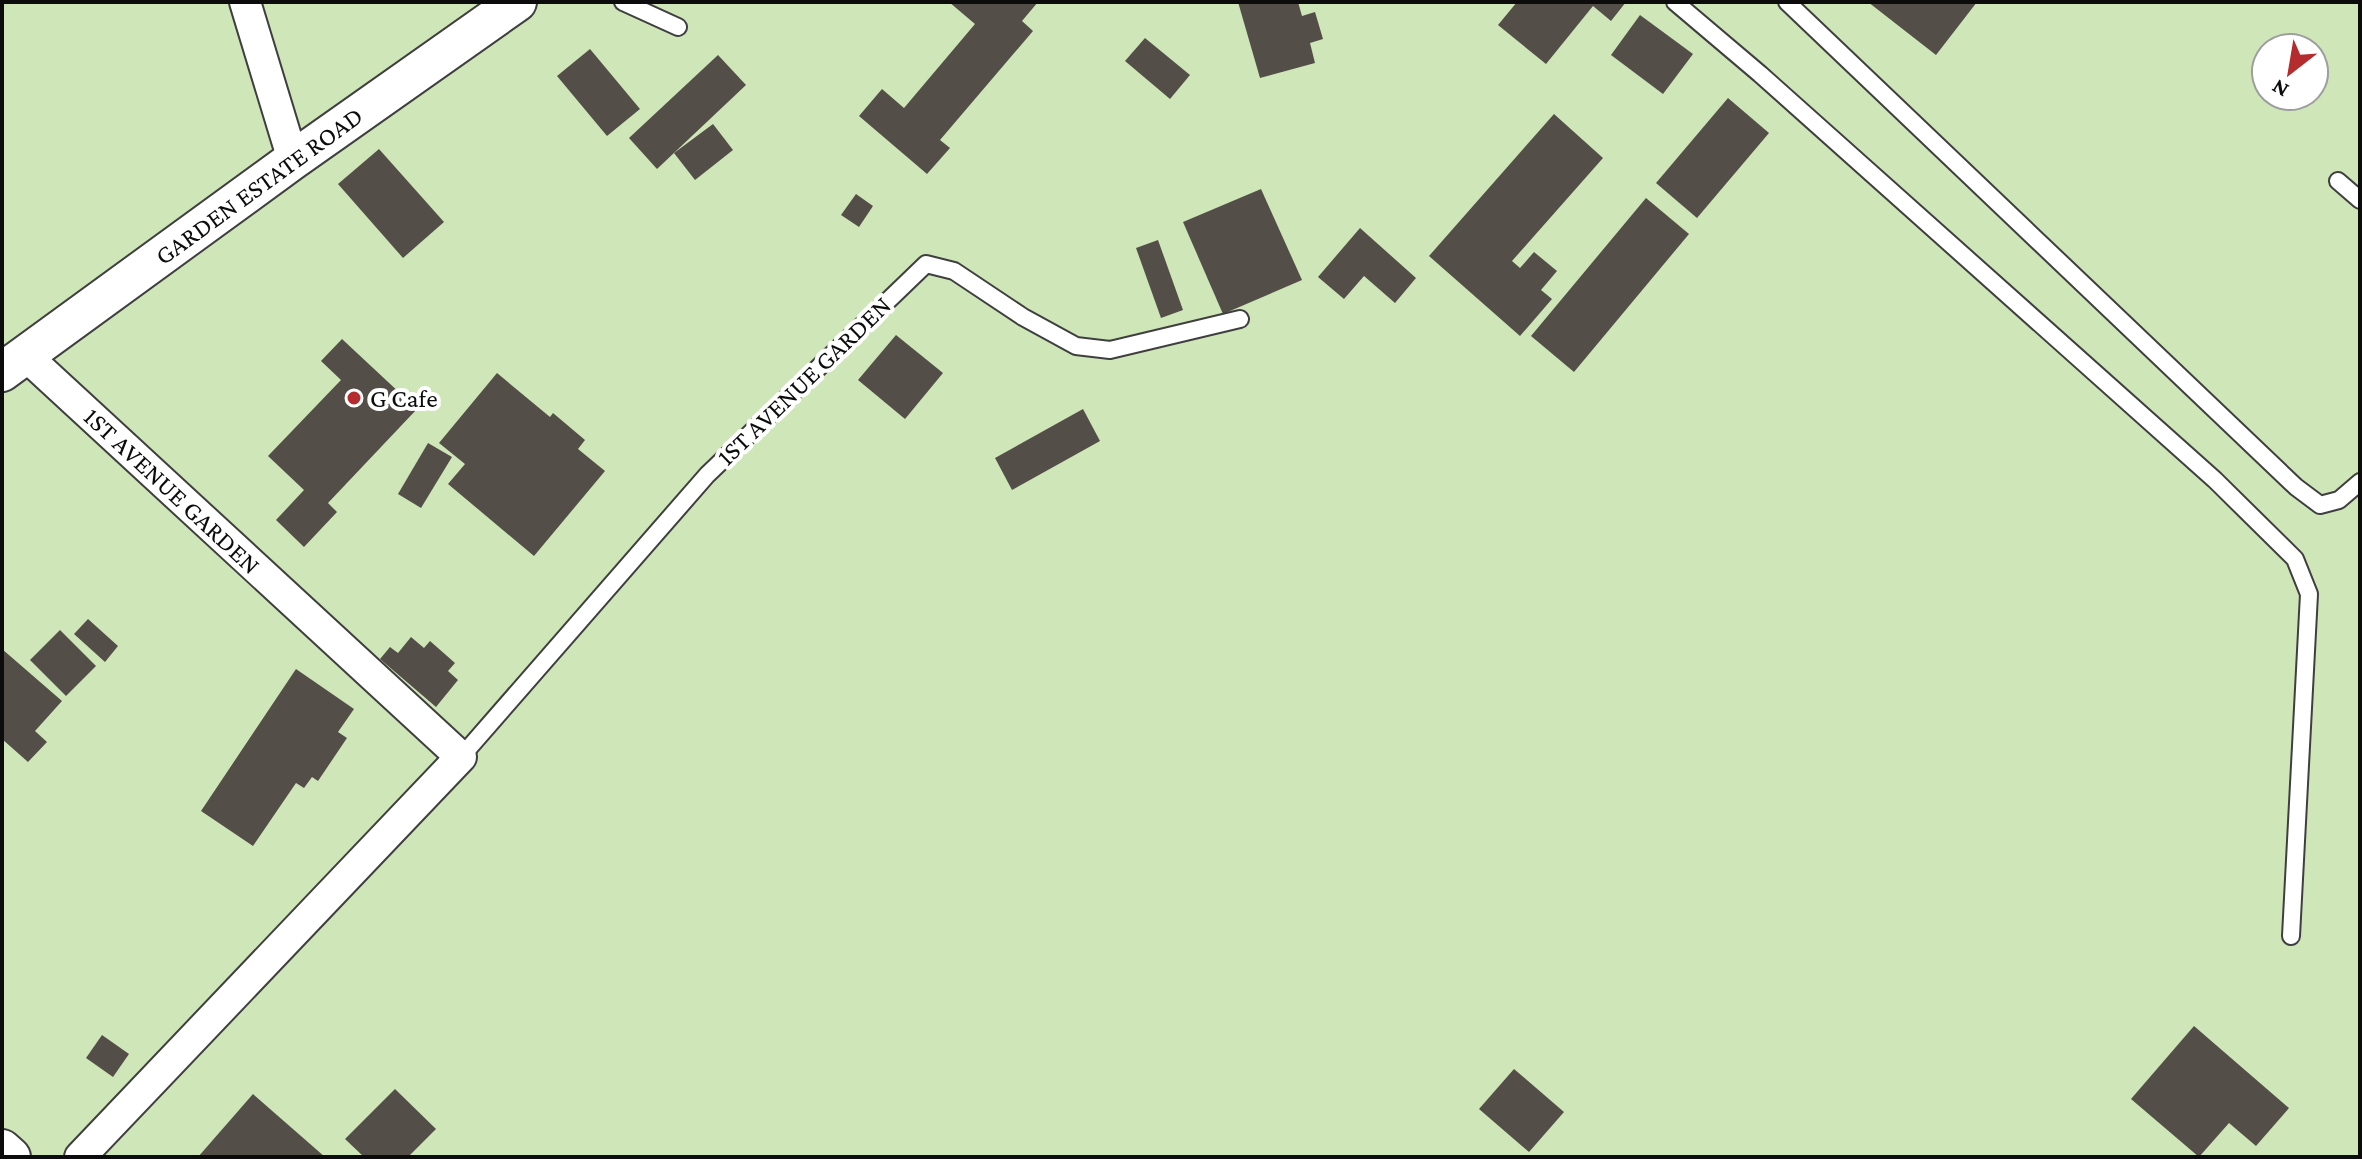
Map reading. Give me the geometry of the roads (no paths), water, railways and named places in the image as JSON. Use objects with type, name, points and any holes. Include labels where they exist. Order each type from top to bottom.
[{"type":"street","points":[[245,2],[293,160]]},
{"type":"street","name":"GARDEN ESTATE ROAD","points":[[14,364],[293,160],[517,2]]},
{"type":"street","name":"1ST AVENUE GARDEN","points":[[14,364],[461,757],[80,1157]]},
{"type":"street","points":[[2,1149],[11,1157]]},
{"type":"lane","points":[[623,2],[678,27]]},
{"type":"lane","points":[[1675,2],[1760,74],[2215,480],[2295,559],[2309,594],[2291,936]]},
{"type":"lane","points":[[1787,2],[2296,487],[2320,505],[2339,500],[2360,482]]},
{"type":"lane","points":[[2338,181],[2360,200]]},
{"type":"lane","name":"1ST AVENUE GARDEN","points":[[461,757],[707,475],[926,264],[954,271],[1023,317],[1076,346],[1110,350],[1240,319]]},
{"type":"place","name":"G Cafe","points":[[354,398]]}]
